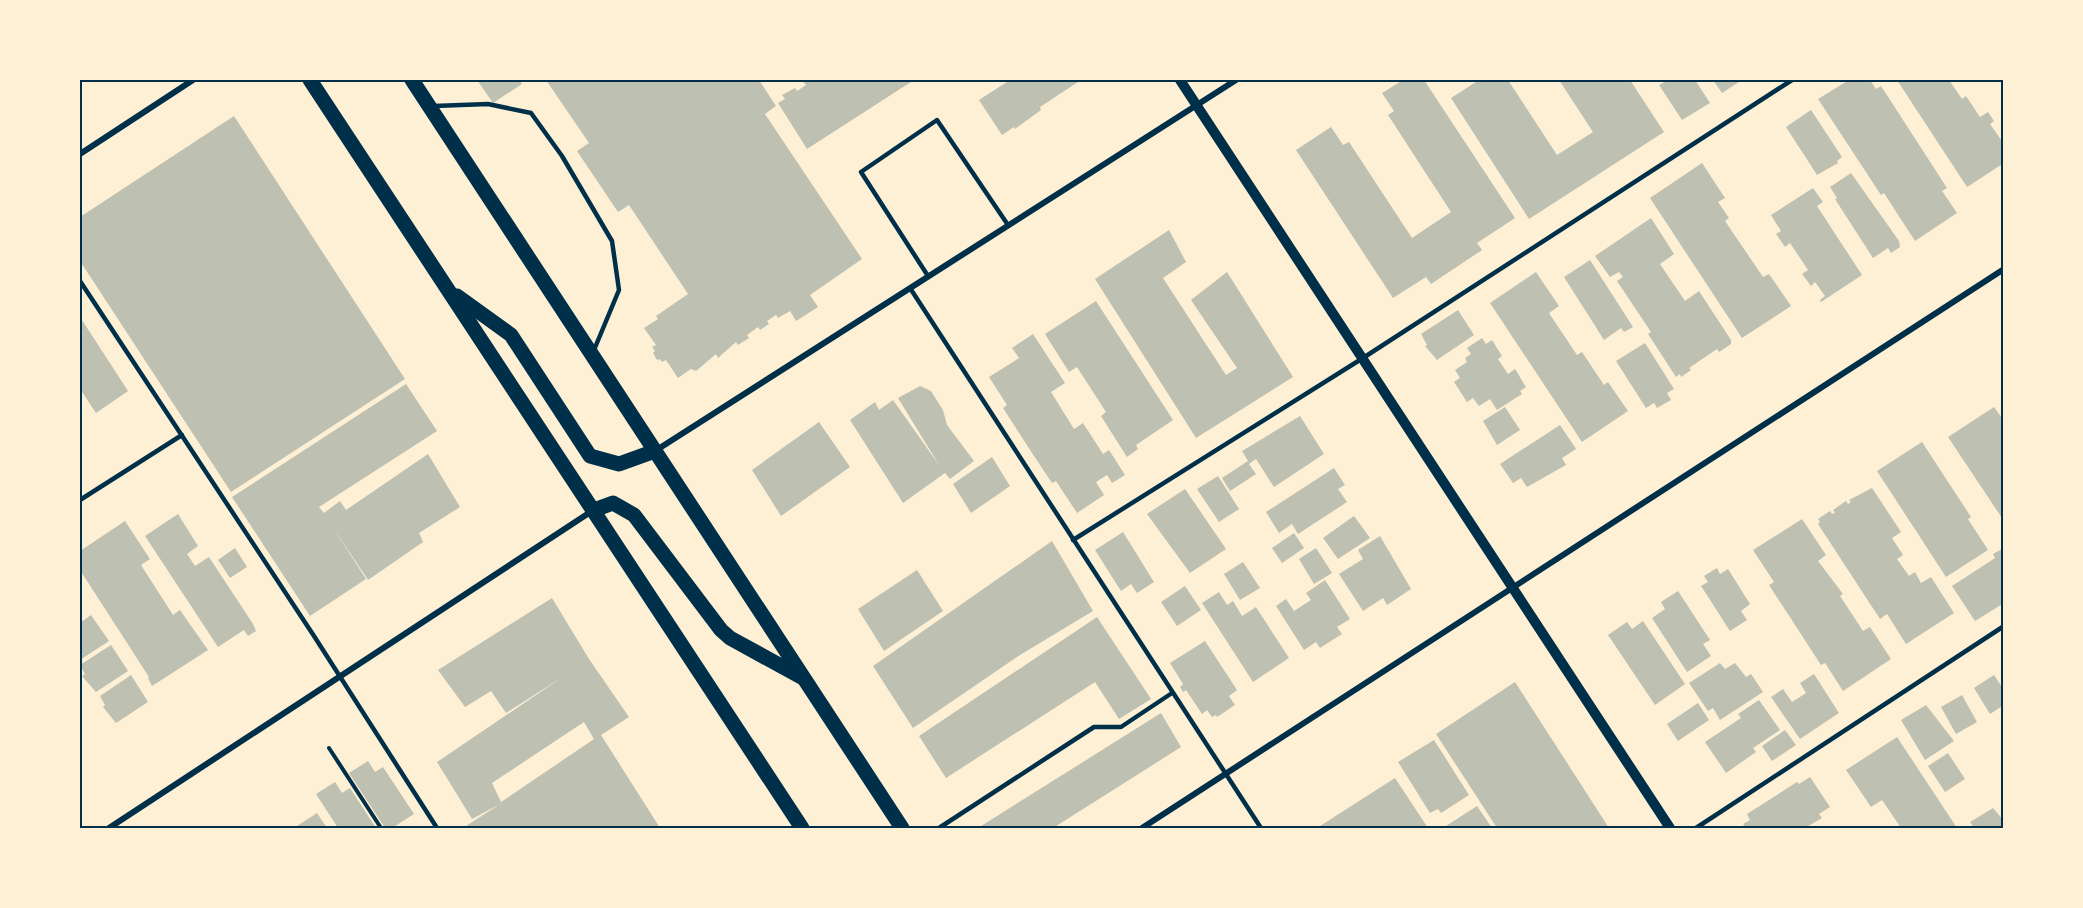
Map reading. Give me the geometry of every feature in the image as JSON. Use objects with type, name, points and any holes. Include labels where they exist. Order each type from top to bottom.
[{"type":"main road","points":[[310,80],[802,828]]},
{"type":"main road","points":[[412,80],[902,828]]},
{"type":"main road","points":[[448,289],[511,335],[590,456],[619,464],[654,451]]},
{"type":"main road","points":[[594,510],[613,503],[634,515],[721,630],[730,638],[806,680]]},
{"type":"street","points":[[80,153],[194,80]]},
{"type":"street","points":[[1180,80],[1670,828]]},
{"type":"street","points":[[654,451],[1236,80]]},
{"type":"street","points":[[1143,828],[2004,269]]},
{"type":"street","points":[[109,828],[594,510]]},
{"type":"lane","points":[[1073,540],[1363,358],[1792,80]]},
{"type":"lane","points":[[429,106],[488,104],[531,113],[562,156],[612,241],[619,290],[592,355]]},
{"type":"lane","points":[[928,276],[861,172],[937,120],[1008,225]]},
{"type":"lane","points":[[80,281],[437,828]]},
{"type":"lane","points":[[910,288],[1261,828]]},
{"type":"lane","points":[[80,500],[182,435]]},
{"type":"lane","points":[[1696,828],[2004,626]]},
{"type":"lane","points":[[939,828],[1094,727],[1121,727],[1172,693]]},
{"type":"path","points":[[329,748],[381,828]]},
{"type":"building","points":[[477,80],[519,80],[522,84],[493,103]]},
{"type":"building","points":[[546,80],[759,80],[776,106],[765,114],[862,259],[810,295],[818,307],[796,321],[790,311],[778,318],[776,315],[767,321],[769,324],[760,330],[758,327],[747,335],[749,338],[738,345],[736,342],[718,358],[716,354],[696,371],[691,369],[678,378],[666,360],[662,362],[660,359],[657,360],[652,347],[656,345],[644,328],[658,319],[656,316],[688,294],[629,205],[618,212],[577,151],[589,143]]},
{"type":"building","points":[[802,80],[914,80],[807,149],[778,103],[785,99],[782,95],[795,88],[797,91],[806,85]]},
{"type":"building","points":[[1010,80],[1081,80],[1040,107],[1041,110],[1015,129],[1014,127],[1002,135],[979,100]]},
{"type":"building","points":[[1403,80],[1424,80],[1515,218],[1477,243],[1482,250],[1431,284],[1426,277],[1393,298],[1296,150],[1331,127],[1343,145],[1349,142],[1412,238],[1451,212],[1388,115],[1394,111],[1382,93]]},
{"type":"building","points":[[1479,80],[1508,80],[1557,155],[1593,132],[1559,80],[1630,80],[1664,132],[1529,219],[1451,98]]},
{"type":"building","points":[[1668,80],[1695,80],[1710,103],[1682,120],[1659,85]]},
{"type":"building","points":[[1713,80],[1742,80],[1722,93]]},
{"type":"building","points":[[1849,80],[1870,80],[1876,89],[1881,86],[1947,188],[1942,191],[1957,213],[1915,241],[1884,193],[1881,195],[1818,99]]},
{"type":"building","points":[[1897,80],[1949,80],[1962,99],[1966,96],[1980,117],[1988,112],[1994,121],[1990,124],[2004,144],[2004,163],[1967,187]]},
{"type":"building","points":[[1811,110],[1842,157],[1837,161],[1838,163],[1817,175],[1786,127]]},
{"type":"building","points":[[234,116],[405,379],[231,492],[80,261],[80,217]]},
{"type":"building","points":[[1702,163],[1725,198],[1718,202],[1729,218],[1725,221],[1763,277],[1769,274],[1791,306],[1742,338],[1650,198]]},
{"type":"building","points":[[1851,173],[1899,241],[1900,247],[1891,253],[1888,248],[1873,258],[1835,199],[1837,198],[1830,187]]},
{"type":"building","points":[[1813,188],[1823,202],[1817,206],[1862,275],[1821,302],[1820,300],[1825,296],[1815,282],[1811,286],[1802,274],[1808,270],[1790,243],[1785,247],[1776,234],[1781,231],[1771,215]]},
{"type":"building","points":[[1651,218],[1674,254],[1660,264],[1685,301],[1699,291],[1731,340],[1731,344],[1719,352],[1717,349],[1689,368],[1691,370],[1681,377],[1680,374],[1676,377],[1648,334],[1651,332],[1617,281],[1623,277],[1619,272],[1610,277],[1595,256]]},
{"type":"building","points":[[1169,230],[1186,262],[1163,278],[1226,375],[1237,368],[1191,300],[1227,272],[1293,377],[1196,438],[1095,279]]},
{"type":"building","points":[[1590,260],[1633,327],[1624,332],[1621,328],[1604,340],[1564,277]]},
{"type":"building","points":[[1536,272],[1559,306],[1549,313],[1577,355],[1582,352],[1604,385],[1608,382],[1628,411],[1582,442],[1490,303]]},
{"type":"building","points":[[1096,301],[1173,420],[1136,445],[1138,449],[1127,457],[1101,416],[1106,412],[1077,367],[1069,372],[1045,334]]},
{"type":"building","points":[[1458,310],[1474,335],[1437,360],[1425,346],[1427,345],[1421,334]]},
{"type":"building","points":[[80,317],[128,391],[96,413],[80,389]]},
{"type":"building","points":[[1033,334],[1065,383],[1051,392],[1074,429],[1083,423],[1103,454],[1109,450],[1125,475],[1112,483],[1107,475],[1096,482],[1104,495],[1077,513],[1056,481],[1052,483],[1034,456],[1003,408],[1007,405],[989,377],[1019,358],[1012,348]]},
{"type":"building","points":[[1482,338],[1486,344],[1492,340],[1502,356],[1498,359],[1508,374],[1515,369],[1526,387],[1520,391],[1522,394],[1497,410],[1490,399],[1479,406],[1473,398],[1467,402],[1454,382],[1460,378],[1455,370],[1467,362],[1465,358],[1471,354],[1467,348]]},
{"type":"building","points":[[1645,343],[1674,389],[1667,393],[1671,400],[1657,408],[1654,403],[1646,408],[1616,361]]},
{"type":"building","points":[[406,384],[437,431],[319,507],[324,513],[340,501],[346,510],[428,454],[460,507],[419,533],[423,542],[368,580],[332,526],[366,579],[310,616],[232,497]]},
{"type":"building","points":[[920,386],[931,391],[943,410],[947,425],[974,461],[950,479],[945,473],[903,503],[850,420],[875,402],[879,410],[893,400],[939,465],[898,398]]},
{"type":"building","points":[[1505,407],[1520,430],[1497,445],[1483,421]]},
{"type":"building","points":[[1994,407],[2004,421],[2004,521],[1948,437]]},
{"type":"building","points":[[1300,416],[1324,454],[1274,487],[1256,459],[1249,464],[1256,474],[1230,491],[1222,478],[1248,461],[1242,451]]},
{"type":"building","points":[[819,422],[850,467],[781,516],[752,470]]},
{"type":"building","points":[[1560,425],[1576,449],[1562,458],[1566,465],[1527,487],[1521,478],[1513,483],[1500,464]]},
{"type":"building","points":[[1922,442],[1971,517],[1968,519],[1988,550],[1946,577],[1877,471]]},
{"type":"building","points":[[992,457],[1010,486],[971,513],[953,484]]},
{"type":"building","points":[[1334,468],[1345,485],[1338,489],[1347,502],[1298,534],[1292,524],[1279,533],[1266,512]]},
{"type":"building","points":[[1218,476],[1239,509],[1219,522],[1197,489]]},
{"type":"building","points":[[1872,488],[1901,532],[1892,538],[1903,555],[1897,559],[1909,576],[1915,572],[1921,583],[1931,577],[1954,613],[1906,644],[1887,614],[1880,619],[1818,524],[1820,522],[1818,519],[1830,511],[1832,514],[1835,513],[1833,510],[1846,501],[1848,504],[1851,502],[1849,500]]},
{"type":"building","points":[[1185,489],[1226,549],[1190,573],[1147,514]]},
{"type":"building","points":[[178,514],[198,546],[187,554],[195,566],[209,557],[253,624],[256,631],[248,636],[244,630],[218,647],[145,536]]},
{"type":"building","points":[[1354,516],[1370,538],[1338,559],[1323,538]]},
{"type":"building","points":[[1802,519],[1826,555],[1818,561],[1843,594],[1840,596],[1863,631],[1870,627],[1891,659],[1843,691],[1825,663],[1821,665],[1769,585],[1774,582],[1753,550]]},
{"type":"building","points":[[125,521],[150,559],[141,565],[173,615],[180,610],[208,650],[152,686],[149,677],[80,570],[80,551]]},
{"type":"building","points":[[1123,532],[1154,582],[1137,593],[1131,584],[1121,591],[1095,550]]},
{"type":"building","points":[[1294,533],[1304,548],[1282,563],[1272,548]]},
{"type":"building","points":[[1380,536],[1411,589],[1387,605],[1383,598],[1363,611],[1339,574],[1363,559],[1358,550]]},
{"type":"building","points":[[1052,541],[1093,611],[1020,655],[913,728],[873,666]]},
{"type":"building","points":[[235,548],[247,567],[230,578],[218,560]]},
{"type":"building","points":[[1316,548],[1332,573],[1314,584],[1299,559]]},
{"type":"building","points":[[2004,548],[2004,603],[1975,621],[1952,586],[1995,558],[1993,554]]},
{"type":"building","points":[[1243,562],[1260,588],[1240,600],[1224,574]]},
{"type":"building","points":[[1717,568],[1720,574],[1728,569],[1750,604],[1741,611],[1747,620],[1730,631],[1701,586],[1708,582],[1704,576]]},
{"type":"building","points":[[917,570],[943,611],[884,651],[858,609]]},
{"type":"building","points":[[1325,580],[1350,619],[1337,627],[1342,634],[1320,648],[1316,642],[1304,650],[1276,606],[1286,599],[1294,611],[1311,600],[1306,593]]},
{"type":"building","points":[[1185,586],[1201,610],[1177,626],[1161,602]]},
{"type":"building","points":[[1678,591],[1710,640],[1703,644],[1711,656],[1687,672],[1652,618],[1665,609],[1661,602]]},
{"type":"building","points":[[1219,592],[1227,605],[1233,601],[1242,616],[1256,607],[1289,658],[1253,682],[1202,603]]},
{"type":"building","points":[[552,598],[589,659],[629,717],[601,735],[660,828],[463,828],[500,804],[472,819],[437,762],[564,676],[506,713],[491,691],[465,707],[438,670]],"holes":[[[584,722],[594,739],[501,802],[492,783]]]},
{"type":"building","points":[[91,615],[109,641],[80,660],[80,623]]},
{"type":"building","points":[[1097,617],[1151,699],[1119,719],[1095,682],[946,778],[919,736]]},
{"type":"building","points":[[1643,621],[1685,684],[1655,705],[1608,635],[1627,622],[1632,629]]},
{"type":"building","points":[[1205,641],[1237,690],[1229,696],[1235,705],[1217,717],[1216,715],[1212,717],[1207,710],[1202,714],[1186,690],[1183,692],[1180,687],[1183,684],[1170,663]]},
{"type":"building","points":[[111,645],[128,671],[96,692],[82,676],[85,674],[80,665]]},
{"type":"building","points":[[1720,663],[1725,669],[1735,663],[1746,677],[1751,674],[1763,692],[1720,720],[1713,708],[1708,711],[1689,683]]},
{"type":"building","points":[[1814,674],[1839,713],[1800,739],[1771,697],[1783,689],[1792,702],[1806,693],[1800,683]]},
{"type":"building","points":[[131,675],[148,702],[116,723],[103,707],[105,705],[100,696]]},
{"type":"building","points":[[1994,675],[2004,690],[2004,705],[1990,714],[1974,688]]},
{"type":"building","points":[[1515,682],[1609,828],[1497,828],[1436,734]]},
{"type":"building","points":[[1962,695],[1977,722],[1956,734],[1941,707]]},
{"type":"building","points":[[1759,700],[1780,730],[1753,748],[1756,752],[1726,773],[1705,742],[1741,718],[1738,714]]},
{"type":"building","points":[[1698,703],[1709,720],[1678,741],[1667,724]]},
{"type":"building","points":[[1926,705],[1954,741],[1925,760],[1901,720]]},
{"type":"building","points":[[1161,713],[1181,747],[1053,828],[978,828]]},
{"type":"building","points":[[1785,730],[1796,745],[1772,761],[1762,746]]},
{"type":"building","points":[[1897,737],[1957,828],[1901,828],[1882,800],[1871,807],[1846,770]]},
{"type":"building","points":[[1434,740],[1469,795],[1441,813],[1438,809],[1430,813],[1398,762]]},
{"type":"building","points":[[1948,753],[1965,779],[1945,792],[1928,766]]},
{"type":"building","points":[[368,761],[375,772],[383,767],[414,814],[392,828],[385,828],[349,773]]},
{"type":"building","points":[[1810,777],[1830,807],[1819,814],[1822,818],[1805,828],[1746,828],[1743,824],[1750,820],[1747,814],[1797,782],[1799,784]]},
{"type":"building","points":[[1395,778],[1428,828],[1317,828]]},
{"type":"building","points":[[335,782],[342,793],[350,788],[376,828],[338,828],[316,794]]},
{"type":"building","points":[[1477,806],[1492,828],[1443,828]]},
{"type":"building","points":[[1993,808],[2004,821],[2004,828],[1974,828],[1970,822]]},
{"type":"building","points":[[317,813],[327,828],[294,828]]}]
